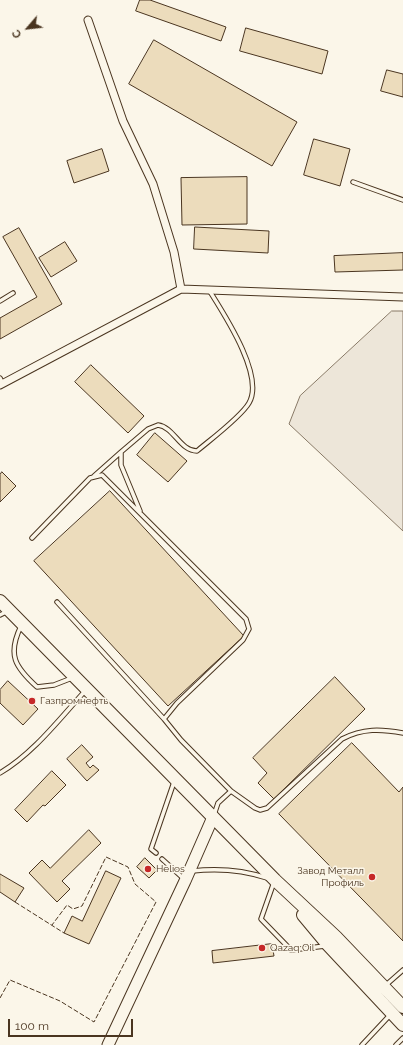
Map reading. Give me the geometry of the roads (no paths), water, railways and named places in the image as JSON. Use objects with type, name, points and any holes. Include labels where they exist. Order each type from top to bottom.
[{"type":"main road","points":[[0,601],[5,613],[22,623],[275,880],[336,937],[403,1007]]},
{"type":"main road","points":[[275,880],[328,945],[403,1025]]},
{"type":"street","points":[[88,20],[105,63],[123,121],[153,184],[174,252],[181,289]]},
{"type":"street","points":[[1,383],[181,289],[403,297]]},
{"type":"street","points":[[108,1045],[188,876],[213,817]]},
{"type":"lane","points":[[353,182],[403,200]]},
{"type":"lane","points":[[32,538],[93,476],[148,429],[158,425],[167,429],[187,448],[197,451],[241,413],[249,404],[253,387],[249,365],[226,317],[208,289]]},
{"type":"lane","points":[[0,301],[13,293]]},
{"type":"lane","points":[[121,452],[122,465],[141,514]]},
{"type":"lane","points":[[93,476],[102,475],[106,477],[249,624],[248,633],[243,640],[177,703],[164,719]]},
{"type":"lane","points":[[57,602],[164,719],[181,740],[231,791],[255,808],[263,810],[267,808],[342,738],[367,729],[403,733]]},
{"type":"lane","points":[[22,623],[17,635],[13,653],[22,673],[37,687],[54,685],[75,677]]},
{"type":"lane","points":[[0,773],[10,767],[31,748],[87,689]]},
{"type":"lane","points":[[156,853],[151,848],[175,779]]},
{"type":"lane","points":[[213,817],[218,803],[231,791]]},
{"type":"lane","points":[[162,859],[188,876],[211,869],[252,873],[275,880],[261,919],[291,950],[328,945]]},
{"type":"lane","points":[[384,988],[403,970]]},
{"type":"lane","points":[[362,1045],[391,1013]]},
{"type":"lane","points":[[396,1045],[403,1038]]},
{"type":"place","name":"Газпромнефть","points":[[32,701]]},
{"type":"place","name":"Helios","points":[[148,869]]},
{"type":"place","name":"Завод Металл Профиль","points":[[372,877]]},
{"type":"place","name":"Qazaq Oil","points":[[262,948]]}]
